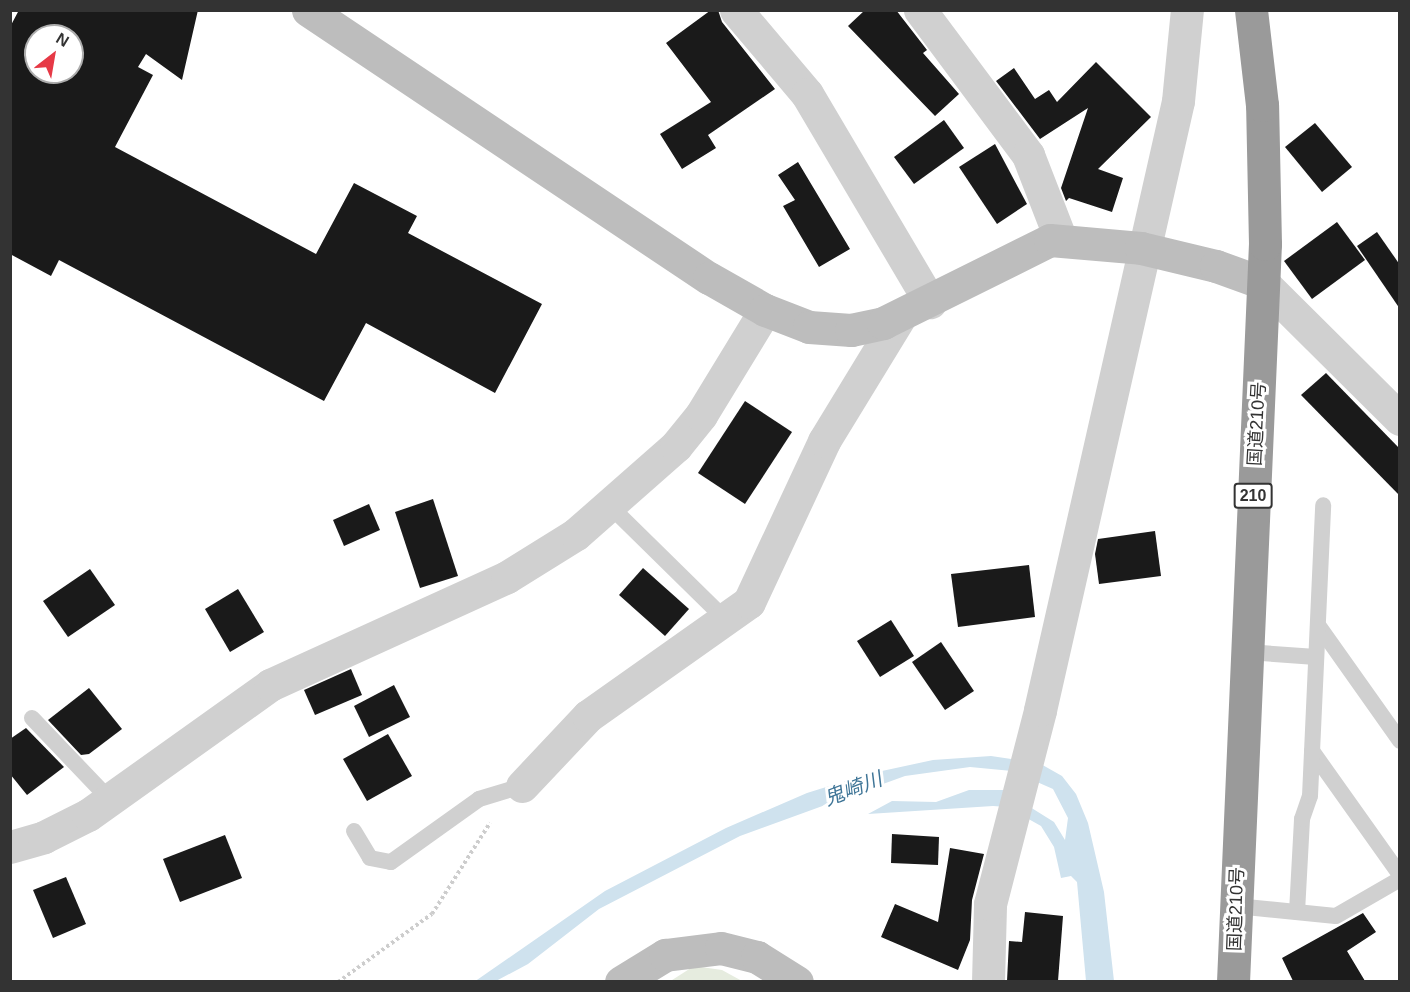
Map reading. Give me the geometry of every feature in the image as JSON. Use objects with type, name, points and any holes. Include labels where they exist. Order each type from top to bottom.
[{"type":"highway","name":"国道210号","points":[[1233,981],[1263,283],[1264,154],[1251,10]]},
{"type":"street","points":[[308,10],[765,310],[824,330],[866,327],[899,318],[1023,250],[1062,240],[1142,248],[1225,268],[1263,283],[1396,407]]},
{"type":"street","points":[[736,10],[807,94],[930,302]]},
{"type":"street","points":[[920,10],[1028,155],[1062,240]]},
{"type":"street","points":[[988,981],[990,904],[1040,710],[1142,248],[1182,80],[1187,10]]},
{"type":"street","points":[[15,848],[62,829],[110,800],[270,685],[507,577],[569,539],[676,446],[701,415],[765,310]]},
{"type":"street","points":[[522,786],[588,716],[725,619],[756,591],[824,441],[899,318]]},
{"type":"street","points":[[621,981],[665,955],[711,948],[758,957],[798,981]]},
{"type":"lane","points":[[609,505],[725,619]]},
{"type":"lane","points":[[1297,912],[1312,751],[1323,505]]},
{"type":"lane","points":[[1318,625],[1400,741]]},
{"type":"lane","points":[[1247,652],[1316,657]]},
{"type":"lane","points":[[32,718],[110,800]]},
{"type":"lane","points":[[1236,906],[1336,916],[1400,877],[1312,751]]},
{"type":"lane","points":[[354,831],[370,858],[391,862],[479,799],[522,786]]},
{"type":"path","points":[[338,981],[432,914],[476,842],[522,786]]},
{"type":"shaded area","points":[[694,966],[722,970],[742,981],[669,982]]},
{"type":"water","name":"鬼崎川","points":[[991,756],[1039,763],[1062,776],[1076,794],[1088,823],[1104,892],[1114,981],[1086,981],[1077,882],[1071,876],[1061,878],[1054,847],[1041,826],[1007,807],[993,806],[868,814],[892,801],[936,802],[969,790],[1003,790],[1054,822],[1065,840],[1068,818],[1053,789],[1012,771],[970,767],[905,776],[740,836],[599,909],[528,964],[496,981],[474,982],[605,891],[726,828],[807,793],[868,774],[933,760]]},
{"type":"building","points":[[19,10],[198,10],[182,80],[146,54],[138,67],[153,75],[115,147],[316,254],[354,183],[417,216],[408,233],[542,304],[495,393],[366,323],[324,401],[59,260],[51,276],[10,254],[10,27]]},
{"type":"building","points":[[711,10],[718,10],[722,22],[775,89],[708,135],[716,148],[682,169],[660,134],[711,102],[666,43]]},
{"type":"building","points":[[865,10],[896,10],[927,50],[923,53],[959,94],[935,116],[848,26]]},
{"type":"building","points":[[1096,62],[1151,117],[1098,169],[1123,178],[1112,212],[1069,198],[1066,201],[1061,188],[1088,108],[1040,139],[996,81],[1014,68],[1035,99],[1049,90],[1057,102]]},
{"type":"building","points":[[944,120],[964,148],[914,184],[894,157]]},
{"type":"building","points":[[1315,123],[1352,167],[1322,192],[1285,147]]},
{"type":"building","points":[[995,144],[1027,204],[997,224],[959,167]]},
{"type":"building","points":[[798,162],[850,249],[819,267],[783,206],[795,200],[778,175]]},
{"type":"building","points":[[1337,222],[1365,260],[1312,299],[1284,261]]},
{"type":"building","points":[[1377,232],[1400,265],[1400,309],[1357,246]]},
{"type":"building","points":[[1326,373],[1400,449],[1400,496],[1301,395]]},
{"type":"building","points":[[745,401],[792,432],[745,504],[698,473]]},
{"type":"building","points":[[433,499],[458,576],[420,588],[395,512]]},
{"type":"building","points":[[369,504],[380,530],[344,546],[333,520]]},
{"type":"building","points":[[1155,531],[1161,576],[1099,584],[1095,554],[1098,539]]},
{"type":"building","points":[[1029,565],[1035,617],[958,627],[951,574]]},
{"type":"building","points":[[643,568],[689,609],[665,636],[619,595]]},
{"type":"building","points":[[90,569],[115,605],[68,637],[43,601]]},
{"type":"building","points":[[238,589],[264,632],[230,652],[205,609]]},
{"type":"building","points":[[891,620],[914,656],[880,677],[857,641]]},
{"type":"building","points":[[941,642],[974,691],[945,710],[912,662]]},
{"type":"building","points":[[351,669],[362,695],[315,715],[304,690]]},
{"type":"building","points":[[394,685],[410,717],[369,737],[354,706]]},
{"type":"building","points":[[89,688],[122,729],[89,754],[81,755],[48,720]]},
{"type":"building","points":[[26,728],[64,767],[27,795],[10,774],[10,739]]},
{"type":"building","points":[[388,734],[412,776],[367,801],[343,759]]},
{"type":"building","points":[[892,834],[939,837],[938,865],[891,863]]},
{"type":"building","points":[[225,835],[242,878],[180,902],[163,859]]},
{"type":"building","points":[[950,848],[984,854],[972,900],[970,940],[958,970],[881,937],[895,904],[938,922]]},
{"type":"building","points":[[66,877],[86,924],[53,938],[33,890]]},
{"type":"building","points":[[1025,912],[1063,916],[1058,981],[1007,981],[1009,941],[1022,942]]},
{"type":"building","points":[[1363,913],[1376,932],[1347,951],[1365,981],[1293,981],[1282,958]]}]
